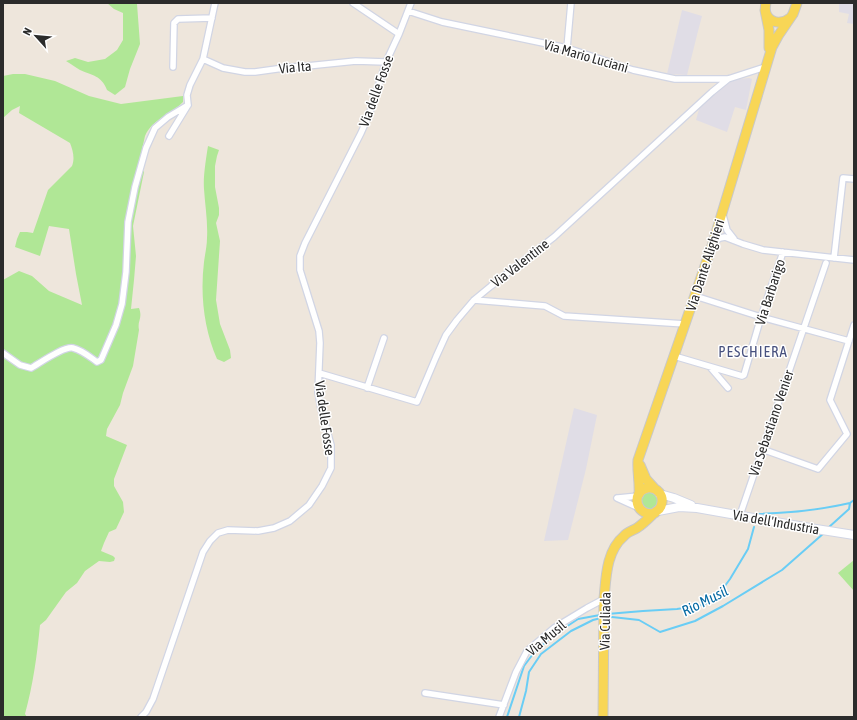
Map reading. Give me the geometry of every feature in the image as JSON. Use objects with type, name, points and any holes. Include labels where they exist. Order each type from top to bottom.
[{"type":"main road","points":[[765,6],[766,14],[773,21],[777,22],[786,21],[794,8]]},
{"type":"main road","name":"Via Dante Alighieri","points":[[765,6],[769,30],[765,67]]},
{"type":"main road","name":"Via Dante Alighieri","points":[[638,495],[638,460],[713,243],[765,67],[774,41],[794,8]]},
{"type":"main road","points":[[638,460],[646,479],[658,492],[662,497],[662,505],[656,512],[648,514],[640,509],[637,504],[638,495],[643,490],[646,488],[652,488],[658,492]]},
{"type":"main road","name":"Via Culiada","points":[[603,717],[604,603],[607,570],[610,558],[617,544],[636,523],[639,517],[640,509]]},
{"type":"main road","name":"Via Culiada","points":[[628,532],[642,524],[656,512]]},
{"type":"street","points":[[353,3],[399,34]]},
{"type":"street","name":"Via delle Fosse","points":[[141,717],[146,712],[155,694],[203,552],[210,541],[218,533],[228,530],[258,530],[274,528],[290,521],[309,505],[322,486],[331,468],[330,445],[320,409],[318,392],[319,331],[300,270],[300,256],[305,243],[369,115],[386,62],[411,3]]},
{"type":"street","points":[[567,48],[571,3]]},
{"type":"street","points":[[169,136],[188,105],[187,95],[190,85],[204,60],[214,4]]},
{"type":"street","name":"Via Mario Luciani","points":[[408,11],[442,22],[567,48],[633,70],[675,79],[728,79],[765,67]]},
{"type":"street","points":[[173,67],[174,23],[178,19],[212,18]]},
{"type":"street","name":"Via Ita","points":[[204,60],[223,68],[245,72],[356,61],[386,62]]},
{"type":"street","name":"Via Valentine","points":[[319,373],[417,402],[446,335],[474,300],[554,237],[728,79]]},
{"type":"street","points":[[3,353],[20,365],[31,368],[64,349],[72,347],[97,362],[101,360],[116,325],[122,304],[126,272],[128,222],[135,187],[146,148],[155,128],[168,117],[188,105]]},
{"type":"street","points":[[834,258],[843,178],[854,179]]},
{"type":"street","points":[[721,216],[721,228],[727,237]]},
{"type":"street","points":[[721,216],[726,230],[736,241]]},
{"type":"street","points":[[713,243],[720,238],[727,237],[742,244],[756,248],[854,260]]},
{"type":"street","name":"Via Barbarigo","points":[[710,367],[744,376],[761,317],[783,252]]},
{"type":"street","name":"Via Sebastiano Venier","points":[[740,515],[826,263]]},
{"type":"street","points":[[695,296],[761,317],[848,341]]},
{"type":"street","points":[[474,300],[545,306],[564,316],[685,324]]},
{"type":"street","points":[[762,449],[818,468],[847,434],[830,400],[854,325]]},
{"type":"street","points":[[367,388],[384,338]]},
{"type":"street","points":[[674,356],[710,367],[728,388]]},
{"type":"street","name":"Via dell'Industria","points":[[658,492],[697,508]]},
{"type":"street","points":[[638,495],[617,498],[640,509]]},
{"type":"street","name":"Via dell'Industria","points":[[656,512],[679,507],[697,508],[829,532],[854,535]]},
{"type":"street","name":"Via Musil","points":[[499,717],[516,672],[527,651],[554,628],[587,608],[604,603]]},
{"type":"street","points":[[425,693],[504,704]]},
{"type":"shaded area","points":[[839,3],[854,3],[854,24],[847,23],[849,14],[839,12]]},
{"type":"shaded area","points":[[682,10],[702,16],[687,75],[667,74]]},
{"type":"shaded area","points":[[752,79],[746,110],[735,107],[727,132],[696,120],[701,102],[729,80]]},
{"type":"shaded area","points":[[574,408],[597,415],[586,469],[568,540],[544,541]]},
{"type":"green space","points":[[107,3],[137,4],[140,44],[130,69],[125,87],[115,95],[107,90],[102,81],[66,61],[75,58],[88,62],[105,59],[117,50],[123,40],[123,13],[114,9]]},
{"type":"green space","points":[[25,74],[55,81],[89,96],[121,104],[183,96],[183,102],[152,125],[145,136],[131,199],[121,297],[112,334],[98,362],[102,364],[102,361],[109,348],[123,297],[127,269],[129,227],[133,199],[141,166],[144,172],[133,226],[136,256],[131,309],[139,308],[139,330],[133,366],[120,405],[107,429],[106,436],[127,445],[114,479],[114,486],[123,502],[124,512],[116,529],[109,532],[101,551],[115,558],[114,561],[110,562],[99,561],[85,571],[77,583],[66,592],[46,620],[40,625],[38,648],[25,714],[27,717],[3,717],[3,280],[19,271],[32,276],[49,291],[82,305],[69,229],[49,226],[40,256],[15,247],[20,232],[33,233],[48,190],[72,166],[73,152],[70,143],[19,113],[20,106],[12,110],[3,118],[3,76]]},
{"type":"green space","points":[[208,146],[219,150],[215,166],[215,187],[219,208],[219,215],[216,223],[220,241],[216,300],[220,324],[230,350],[231,358],[224,362],[217,359],[209,336],[203,299],[203,274],[207,244],[204,179]]},
{"type":"green space","points":[[641,492],[657,492],[659,508],[642,510]]},
{"type":"green space","points":[[854,560],[854,591],[838,573]]},
{"type":"waterway","name":"Rio Musil","points":[[828,528],[849,509],[850,503],[854,500]]},
{"type":"waterway","points":[[757,514],[804,511],[850,503]]},
{"type":"waterway","points":[[607,614],[677,609],[703,605],[716,598],[730,579],[748,549],[754,527]]},
{"type":"waterway","name":"Rio Musil","points":[[607,617],[639,620],[660,632],[695,621],[723,606],[782,570],[824,533]]},
{"type":"waterway","points":[[507,717],[524,666],[533,654],[551,637],[578,619],[600,615]]},
{"type":"waterway","name":"Rio Musil","points":[[519,717],[529,672],[541,654],[571,631],[593,620],[601,618]]},
{"type":"district","name":"PESCHIERA","points":[[753,352]]}]
